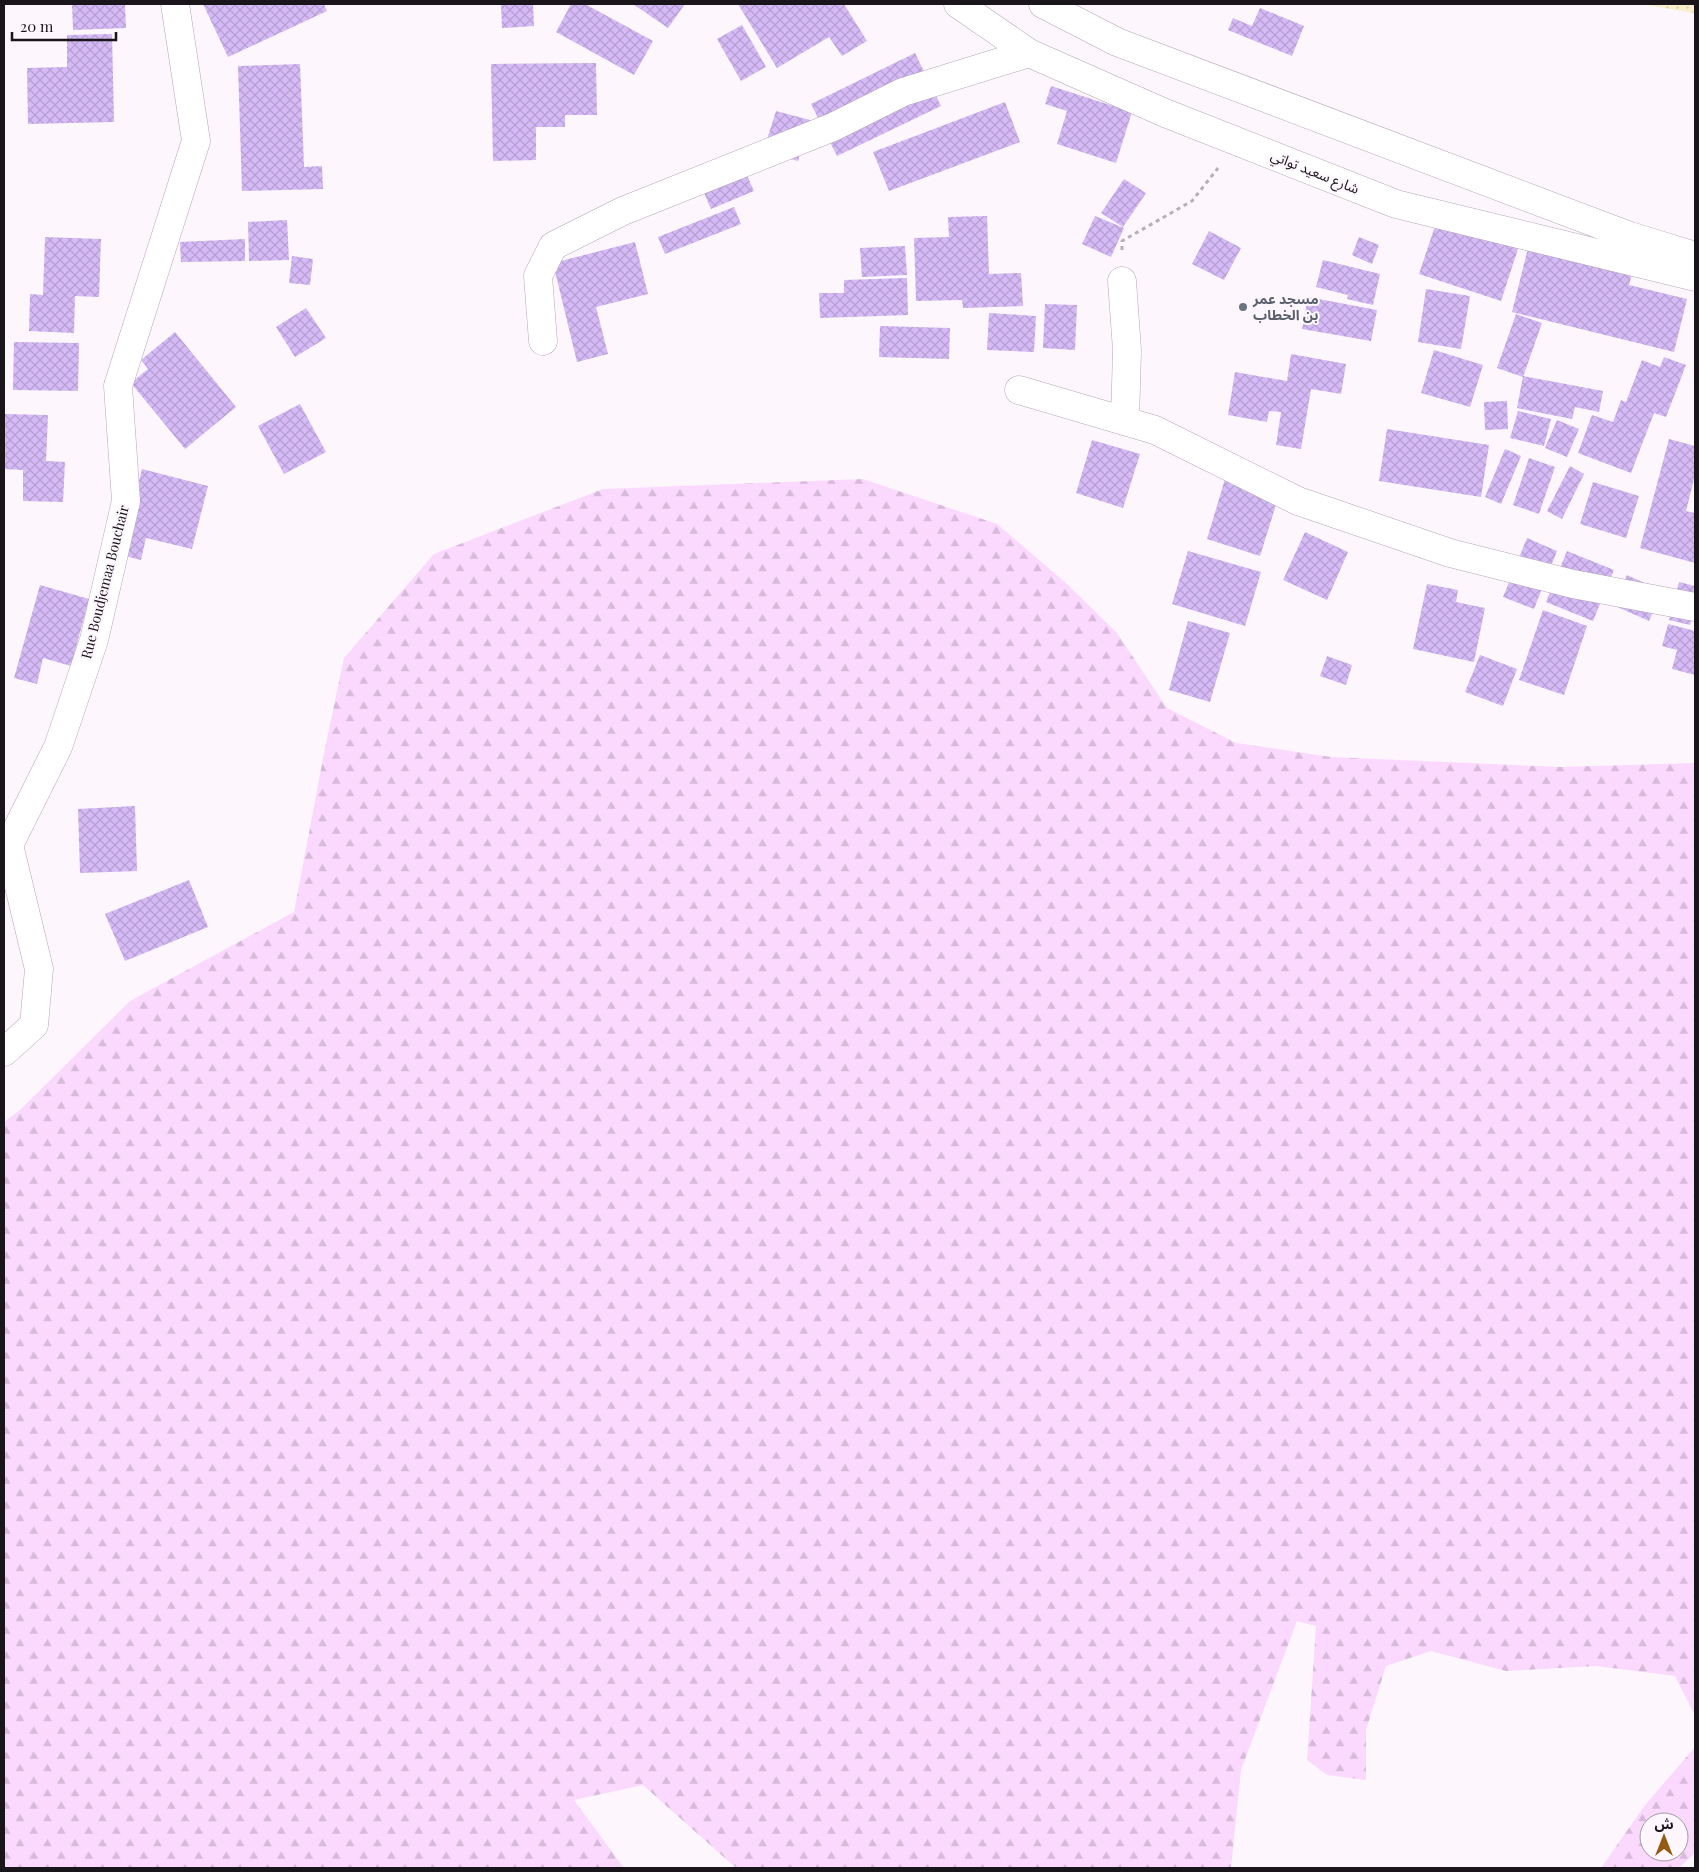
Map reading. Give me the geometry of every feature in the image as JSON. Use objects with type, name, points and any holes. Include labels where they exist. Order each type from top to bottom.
[{"type":"street","name":"Rue Boudjemaa Bouchair","points":[[4,1052],[34,1025],[39,969],[9,844],[58,747],[94,640],[126,501],[118,386],[196,141],[175,4]]},
{"type":"street","name":"شارع سعيد تواتي","points":[[958,4],[1029,53],[1165,113],[1396,204],[1695,277]]},
{"type":"street","points":[[1043,4],[1117,42],[1630,236],[1695,256]]},
{"type":"street","points":[[544,341],[538,276],[553,246],[623,211],[832,127],[903,92],[1029,53]]},
{"type":"street","points":[[1122,281],[1127,350],[1125,421]]},
{"type":"street","points":[[1019,390],[1155,430],[1298,501],[1450,553],[1573,584],[1695,607]]},
{"type":"path","points":[[1122,281],[1122,241],[1192,201],[1238,141]]},
{"type":"green space","points":[[863,479],[997,524],[1067,584],[1117,633],[1167,708],[1236,743],[1331,757],[1561,767],[1695,763],[1695,1716],[1675,1676],[1596,1666],[1506,1671],[1431,1651],[1386,1666],[1366,1730],[1366,1780],[1327,1775],[1307,1760],[1316,1626],[1297,1621],[1241,1770],[1231,1868],[736,1868],[643,1785],[574,1800],[624,1868],[4,1868],[4,1122],[20,1110],[130,1001],[294,912],[344,658],[434,554],[603,489]]},
{"type":"green space","points":[[1695,1747],[1695,1853],[1689,1859],[1689,1812],[1640,1812]]},
{"type":"green space","points":[[1639,1814],[1639,1862],[1685,1862],[1679,1868],[1601,1868]]},
{"type":"sand","points":[[1641,4],[1695,4],[1695,12],[1694,13]]},
{"type":"building","points":[[72,4],[125,4],[126,28],[73,30]]},
{"type":"building","points":[[203,4],[324,4],[327,11],[228,57]]},
{"type":"building","points":[[501,4],[533,4],[534,26],[502,28]]},
{"type":"building","points":[[571,4],[585,4],[653,41],[634,75],[556,32]]},
{"type":"building","points":[[633,4],[685,4],[668,28]]},
{"type":"building","points":[[738,4],[844,4],[867,41],[842,56],[829,37],[777,68]]},
{"type":"building","points":[[1260,8],[1304,26],[1292,56],[1228,30],[1233,18],[1252,26]]},
{"type":"building","points":[[742,25],[766,67],[741,81],[717,39]]},
{"type":"building","points":[[112,34],[114,122],[28,124],[27,68],[67,67],[67,35]]},
{"type":"building","points":[[915,53],[941,106],[837,156],[811,104]]},
{"type":"building","points":[[596,63],[597,115],[565,115],[565,127],[536,127],[536,160],[493,161],[491,64]]},
{"type":"building","points":[[300,64],[304,167],[322,166],[323,189],[242,191],[238,66]]},
{"type":"building","points":[[1051,86],[1132,112],[1116,163],[1057,144],[1067,111],[1045,104]]},
{"type":"building","points":[[1005,102],[1020,142],[889,191],[873,152]]},
{"type":"building","points":[[776,111],[810,120],[798,161],[763,152]]},
{"type":"building","points":[[740,160],[754,191],[711,209],[698,179]]},
{"type":"building","points":[[1124,179],[1146,193],[1123,227],[1101,213]]},
{"type":"building","points":[[734,207],[741,224],[665,254],[658,237]]},
{"type":"building","points":[[987,216],[989,274],[1021,273],[1023,306],[963,308],[962,300],[916,301],[914,238],[949,237],[948,217]]},
{"type":"building","points":[[1095,216],[1124,228],[1111,257],[1082,244]]},
{"type":"building","points":[[287,220],[289,260],[249,261],[248,222]]},
{"type":"building","points":[[1437,220],[1519,246],[1501,301],[1419,274]]},
{"type":"building","points":[[1209,231],[1241,248],[1224,280],[1192,264]]},
{"type":"building","points":[[45,237],[101,239],[99,297],[75,296],[74,333],[29,331],[30,294],[43,295]]},
{"type":"building","points":[[1359,237],[1379,245],[1372,264],[1352,255]]},
{"type":"building","points":[[245,239],[245,261],[181,262],[180,242]]},
{"type":"building","points":[[635,242],[648,294],[596,307],[608,354],[577,362],[553,263]]},
{"type":"building","points":[[1529,244],[1633,270],[1629,285],[1687,299],[1674,352],[1512,312]]},
{"type":"building","points":[[905,246],[907,275],[862,277],[860,248]]},
{"type":"building","points":[[292,256],[313,259],[310,285],[289,283]]},
{"type":"building","points":[[1323,260],[1380,274],[1373,305],[1347,299],[1348,295],[1316,287]]},
{"type":"building","points":[[907,278],[908,315],[820,318],[819,293],[844,293],[844,280]]},
{"type":"building","points":[[1426,289],[1470,296],[1461,349],[1418,342]]},
{"type":"building","points":[[1308,297],[1377,310],[1371,341],[1302,329]]},
{"type":"building","points":[[1045,304],[1077,305],[1075,350],[1043,348]]},
{"type":"building","points":[[306,308],[326,338],[295,357],[276,327]]},
{"type":"building","points":[[989,313],[1036,316],[1034,352],[987,350]]},
{"type":"building","points":[[1516,314],[1542,323],[1523,377],[1497,368]]},
{"type":"building","points":[[880,326],[950,328],[949,359],[879,357]]},
{"type":"building","points":[[175,332],[236,407],[185,449],[131,383],[148,369],[141,360]]},
{"type":"building","points":[[14,342],[79,343],[78,391],[13,390]]},
{"type":"building","points":[[1434,350],[1483,365],[1470,407],[1421,393]]},
{"type":"building","points":[[1291,354],[1346,364],[1341,394],[1311,389],[1301,449],[1276,445],[1281,412],[1269,411],[1267,422],[1228,415],[1235,372],[1287,381]]},
{"type":"building","points":[[1664,357],[1686,365],[1666,417],[1654,413],[1631,473],[1578,453],[1592,415],[1613,422],[1621,400],[1626,402],[1642,360],[1660,367]]},
{"type":"building","points":[[1523,376],[1603,391],[1599,412],[1575,407],[1572,419],[1517,408]]},
{"type":"building","points":[[1507,401],[1508,429],[1485,430],[1484,402]]},
{"type":"building","points":[[300,404],[326,452],[284,474],[258,426]]},
{"type":"building","points":[[1518,411],[1551,419],[1544,446],[1510,438]]},
{"type":"building","points":[[4,414],[48,415],[46,461],[65,462],[63,502],[23,501],[23,470],[4,469]]},
{"type":"building","points":[[1557,420],[1579,429],[1567,457],[1545,448]]},
{"type":"building","points":[[1387,429],[1489,445],[1481,497],[1379,481]]},
{"type":"building","points":[[1669,439],[1695,446],[1695,475],[1686,511],[1695,513],[1695,563],[1640,548]]},
{"type":"building","points":[[1092,440],[1140,454],[1123,508],[1076,493]]},
{"type":"building","points":[[1505,449],[1521,456],[1501,504],[1485,497]]},
{"type":"building","points":[[1529,458],[1555,467],[1539,514],[1513,505]]},
{"type":"building","points":[[1570,466],[1584,474],[1562,519],[1547,511]]},
{"type":"building","points":[[142,469],[208,486],[192,549],[146,538],[141,560],[121,555]]},
{"type":"building","points":[[1225,479],[1279,495],[1260,556],[1207,539]]},
{"type":"building","points":[[1593,482],[1639,496],[1626,538],[1580,524]]},
{"type":"building","points":[[1305,532],[1348,552],[1327,600],[1283,580]]},
{"type":"building","points":[[1527,538],[1557,551],[1534,609],[1503,597]]},
{"type":"building","points":[[1188,551],[1261,572],[1245,626],[1172,604]]},
{"type":"building","points":[[1567,551],[1614,570],[1593,621],[1546,602]]},
{"type":"building","points":[[1627,575],[1662,591],[1649,621],[1613,605]]},
{"type":"building","points":[[1679,582],[1695,586],[1695,605],[1690,625],[1669,620]]},
{"type":"building","points":[[1427,584],[1458,590],[1456,602],[1485,608],[1474,662],[1413,649]]},
{"type":"building","points":[[40,585],[89,599],[71,666],[43,658],[37,684],[14,678]]},
{"type":"building","points":[[1543,610],[1587,626],[1564,695],[1519,680]]},
{"type":"building","points":[[1188,621],[1230,633],[1210,702],[1169,690]]},
{"type":"building","points":[[1668,624],[1695,631],[1695,675],[1672,669],[1677,650],[1662,646]]},
{"type":"building","points":[[1480,655],[1517,669],[1503,706],[1465,692]]},
{"type":"building","points":[[1327,656],[1352,665],[1346,685],[1320,676]]},
{"type":"building","points":[[135,806],[137,871],[80,873],[78,809]]},
{"type":"building","points":[[189,880],[208,927],[125,961],[105,914]]},
{"type":"place","name":"مسجد عمر بن الخطاب","points":[[1243,307]]}]
